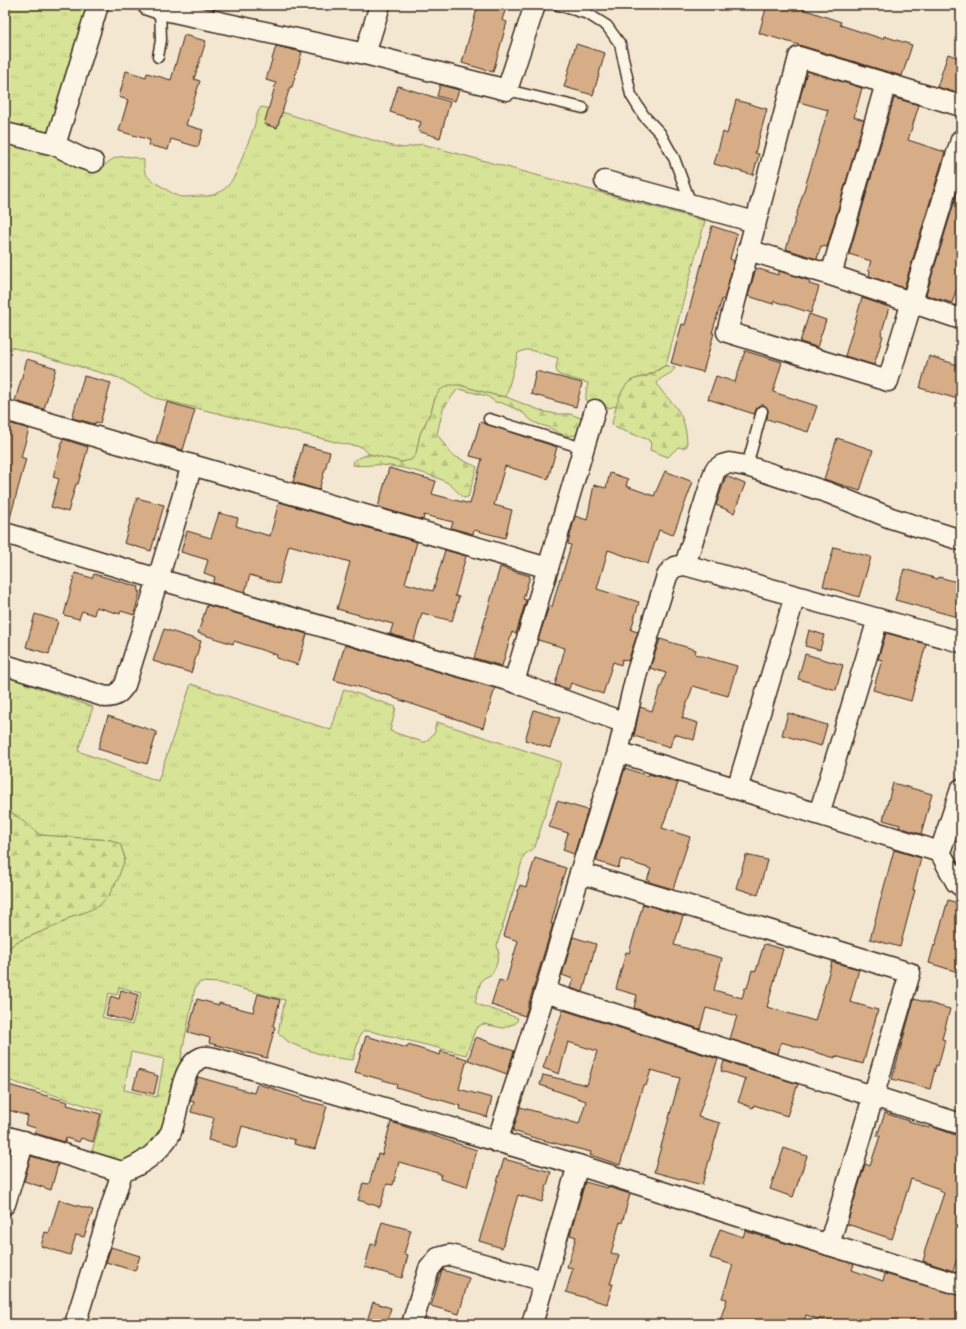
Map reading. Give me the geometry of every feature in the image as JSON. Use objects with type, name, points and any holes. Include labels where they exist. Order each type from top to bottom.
[{"type":"street","points":[[54,145],[98,5]]},
{"type":"street","points":[[364,54],[380,5]]},
{"type":"street","points":[[154,7],[364,54],[507,90],[535,5]]},
{"type":"street","points":[[961,106],[799,57],[727,332],[888,381],[961,140]]},
{"type":"street","points":[[831,275],[886,83]]},
{"type":"street","points":[[5,133],[54,145],[93,162]]},
{"type":"street","points":[[605,181],[755,222]]},
{"type":"street","points":[[748,250],[831,275],[961,319]]},
{"type":"street","points":[[5,410],[548,568]]},
{"type":"street","points":[[514,682],[595,410]]},
{"type":"street","points":[[686,565],[715,470],[722,465],[729,463],[747,466],[829,493],[891,518],[961,540]]},
{"type":"street","points":[[5,665],[106,697],[114,697],[120,692],[125,685],[192,465]]},
{"type":"street","points":[[5,533],[514,682],[624,723]]},
{"type":"street","points":[[497,1142],[545,992],[618,752],[637,672],[667,576],[671,569],[676,566],[686,565],[961,642]]},
{"type":"street","points":[[737,789],[795,596]]},
{"type":"street","points":[[819,814],[878,619]]},
{"type":"street","points":[[618,752],[940,852],[956,882],[961,886]]},
{"type":"street","points":[[940,852],[961,790]]},
{"type":"street","points":[[580,873],[910,973],[829,1245]]},
{"type":"street","points":[[545,992],[961,1124]]},
{"type":"street","points":[[5,1136],[122,1172],[139,1165],[164,1143],[175,1121],[183,1082],[194,1062],[204,1056],[218,1058],[578,1165],[829,1245],[961,1285]]},
{"type":"street","points":[[5,1204],[24,1141]]},
{"type":"street","points":[[532,1324],[578,1165]]},
{"type":"street","points":[[75,1324],[122,1172]]},
{"type":"street","points":[[412,1324],[429,1269],[438,1258],[450,1255],[544,1281]]},
{"type":"lane","points":[[558,5],[588,14],[607,26],[620,44],[630,95],[644,116],[660,133],[674,158],[691,204]]},
{"type":"lane","points":[[154,7],[161,35],[158,57]]},
{"type":"lane","points":[[507,90],[583,108]]},
{"type":"lane","points":[[747,466],[762,411]]},
{"type":"lane","points":[[490,419],[583,448]]},
{"type":"green space","points":[[5,5],[93,5],[50,131],[45,134],[5,127]]},
{"type":"green space","points":[[261,107],[272,109],[392,146],[404,148],[422,144],[705,221],[666,365],[648,375],[630,381],[623,390],[620,400],[616,406],[608,408],[586,401],[588,383],[559,375],[557,373],[556,369],[558,358],[525,350],[518,353],[506,397],[459,385],[435,398],[431,412],[420,434],[416,454],[410,461],[401,462],[369,454],[362,447],[344,444],[155,398],[119,378],[11,347],[5,353],[5,139],[34,147],[96,171],[115,158],[124,156],[134,157],[144,160],[144,170],[147,176],[173,193],[182,197],[210,196],[218,193],[230,184],[238,169]]},
{"type":"green space","points":[[666,365],[675,368],[671,373],[661,378],[657,383],[681,415],[686,430],[687,446],[683,448],[678,447],[668,457],[650,450],[651,444],[649,440],[616,428],[612,424],[618,402],[626,385],[631,381],[655,372]]},
{"type":"green space","points":[[449,385],[459,385],[506,397],[542,411],[556,414],[570,414],[581,418],[580,430],[577,435],[565,436],[532,421],[516,409],[502,403],[495,402],[487,396],[459,389],[443,409],[437,434],[452,455],[477,467],[468,497],[463,498],[445,481],[421,472],[388,466],[353,465],[354,460],[369,454],[401,462],[411,460],[416,454],[420,434],[431,412],[435,398],[440,390]]},
{"type":"green space","points":[[5,676],[93,707],[78,751],[158,781],[191,684],[331,730],[344,689],[396,707],[390,731],[426,742],[435,732],[437,722],[561,762],[535,847],[524,855],[497,945],[499,954],[496,966],[492,974],[481,981],[475,1002],[479,1005],[518,1018],[516,1023],[503,1028],[483,1024],[476,1028],[466,1055],[370,1031],[364,1031],[360,1035],[353,1060],[329,1057],[290,1043],[278,1033],[285,1000],[220,983],[200,982],[195,988],[173,1098],[161,1132],[148,1147],[124,1163],[91,1155],[103,1111],[5,1079],[5,969],[7,950],[16,942],[58,925],[72,916],[83,913],[125,858],[120,844],[111,840],[40,835],[14,814],[5,810]],"holes":[[[119,987],[141,993],[132,1025],[102,1017],[109,993],[117,995]],[[131,1052],[164,1059],[157,1097],[124,1090]]]},
{"type":"green space","points":[[5,810],[14,814],[40,835],[111,840],[120,844],[125,858],[118,879],[109,895],[99,906],[72,916],[58,925],[16,942],[7,950],[5,969]]},
{"type":"building","points":[[478,5],[507,5],[502,20],[507,22],[493,72],[462,63]]},
{"type":"building","points":[[767,5],[791,5],[841,22],[840,25],[883,39],[884,36],[912,45],[902,76],[759,33]]},
{"type":"building","points":[[184,35],[206,41],[194,79],[200,81],[186,125],[203,130],[198,147],[171,139],[168,150],[148,145],[150,140],[119,131],[128,100],[119,97],[126,71],[146,77],[147,73],[171,80]]},
{"type":"building","points":[[576,44],[605,53],[593,95],[564,87]]},
{"type":"building","points":[[276,46],[302,52],[292,87],[290,87],[277,128],[264,124],[276,83],[266,80]]},
{"type":"building","points":[[948,54],[961,59],[961,94],[937,87]]},
{"type":"building","points":[[807,71],[862,88],[854,117],[864,120],[827,247],[821,246],[817,259],[786,249],[828,110],[799,102]]},
{"type":"building","points":[[440,85],[459,90],[455,101],[437,96]]},
{"type":"building","points":[[398,86],[450,102],[440,138],[418,131],[421,122],[390,112]]},
{"type":"building","points":[[894,98],[919,105],[908,140],[945,152],[904,288],[869,276],[870,271],[868,270],[871,261],[849,254]]},
{"type":"building","points":[[736,100],[767,109],[755,153],[759,154],[753,175],[714,164],[723,132],[727,134]]},
{"type":"building","points":[[961,180],[961,275],[952,303],[926,295]]},
{"type":"building","points":[[712,226],[737,234],[730,259],[734,261],[724,300],[722,299],[712,333],[714,333],[703,372],[671,363],[682,324],[685,325]]},
{"type":"building","points":[[756,268],[778,275],[779,271],[810,281],[809,284],[819,287],[811,313],[774,301],[773,304],[748,296]]},
{"type":"building","points":[[862,298],[889,307],[881,335],[883,336],[874,365],[845,356]]},
{"type":"building","points":[[809,314],[826,320],[817,347],[800,342]]},
{"type":"building","points":[[745,351],[782,362],[773,392],[817,406],[808,432],[767,419],[768,410],[764,405],[758,406],[754,414],[708,399],[716,376],[735,382]]},
{"type":"building","points":[[929,356],[961,366],[961,400],[920,388]]},
{"type":"building","points":[[27,359],[56,368],[44,409],[15,401]]},
{"type":"building","points":[[536,371],[582,383],[576,407],[531,394]]},
{"type":"building","points":[[84,376],[111,383],[100,423],[95,422],[95,424],[72,418]]},
{"type":"building","points":[[167,402],[195,410],[183,450],[156,442]]},
{"type":"building","points":[[5,422],[29,429],[21,457],[26,459],[10,518],[5,517]]},
{"type":"building","points":[[480,422],[557,447],[548,479],[505,466],[494,505],[512,510],[505,538],[474,530],[473,534],[451,528],[453,522],[424,515],[423,520],[378,507],[389,468],[436,481],[432,494],[470,504],[482,459],[470,456]]},
{"type":"building","points":[[837,438],[873,450],[860,491],[824,479]]},
{"type":"building","points":[[63,439],[88,447],[78,484],[76,484],[68,512],[51,507],[59,479],[53,477]]},
{"type":"building","points":[[303,445],[330,452],[319,490],[293,482]]},
{"type":"building","points":[[665,471],[693,482],[673,535],[659,530],[648,564],[608,550],[597,589],[639,602],[631,630],[638,632],[628,661],[622,659],[621,665],[613,662],[603,694],[571,683],[569,689],[555,685],[565,648],[538,640],[549,606],[552,607],[560,578],[561,579],[571,545],[568,544],[575,516],[587,520],[594,485],[606,488],[610,473],[628,479],[626,486],[654,496]]},
{"type":"building","points":[[726,476],[745,484],[734,513],[716,505]]},
{"type":"building","points":[[137,498],[164,505],[151,551],[124,543]]},
{"type":"building","points":[[279,502],[417,542],[405,583],[433,591],[445,550],[466,556],[455,596],[459,597],[452,621],[422,613],[414,641],[390,634],[393,624],[337,609],[350,562],[289,545],[279,584],[250,575],[245,592],[213,583],[215,577],[204,573],[208,560],[181,552],[187,531],[211,538],[219,513],[238,518],[236,526],[270,536]]},
{"type":"building","points":[[834,547],[871,557],[859,597],[823,586]]},
{"type":"building","points":[[500,567],[530,576],[523,599],[526,600],[516,634],[512,632],[502,666],[474,658]]},
{"type":"building","points":[[904,569],[938,579],[939,577],[961,583],[961,618],[895,600]]},
{"type":"building","points":[[75,573],[92,578],[94,574],[139,587],[138,592],[140,592],[134,615],[121,611],[120,614],[96,607],[94,615],[82,611],[79,619],[64,615]]},
{"type":"building","points":[[207,605],[307,634],[298,665],[276,658],[277,655],[234,641],[233,644],[198,633]]},
{"type":"building","points":[[35,614],[58,621],[49,654],[26,647]]},
{"type":"building","points":[[164,629],[201,641],[191,673],[153,661]]},
{"type":"building","points":[[809,630],[824,635],[820,650],[805,646]]},
{"type":"building","points":[[886,633],[926,644],[911,701],[873,690],[882,660],[878,659]]},
{"type":"building","points":[[660,639],[696,650],[695,654],[737,666],[728,696],[693,686],[682,718],[698,723],[694,740],[674,734],[670,747],[634,736],[640,707],[652,711],[666,673],[650,668]]},
{"type":"building","points":[[345,645],[495,688],[483,728],[394,697],[334,680]]},
{"type":"building","points":[[805,654],[843,665],[836,690],[798,679]]},
{"type":"building","points":[[534,710],[560,718],[550,748],[525,740]]},
{"type":"building","points":[[788,713],[827,725],[821,746],[782,735]]},
{"type":"building","points":[[108,716],[157,732],[147,764],[98,749]]},
{"type":"building","points":[[625,768],[648,776],[649,774],[678,783],[662,828],[690,837],[673,889],[649,882],[649,880],[647,880],[651,869],[621,859],[618,868],[596,861]]},
{"type":"building","points":[[893,783],[932,794],[921,834],[883,820]]},
{"type":"building","points":[[557,801],[588,810],[574,854],[563,850],[568,833],[549,827]]},
{"type":"building","points":[[894,850],[921,858],[913,890],[915,890],[900,947],[870,939]]},
{"type":"building","points":[[746,855],[767,860],[758,895],[736,888]]},
{"type":"building","points":[[535,858],[566,868],[556,898],[558,898],[551,924],[553,924],[525,1016],[491,1005],[499,980],[506,982],[518,941],[504,936],[520,885],[526,887]]},
{"type":"building","points":[[948,900],[961,904],[961,973],[929,963]]},
{"type":"building","points":[[643,904],[683,916],[674,945],[722,958],[714,990],[742,998],[745,988],[747,988],[752,970],[756,971],[764,944],[783,949],[767,1007],[815,1021],[832,962],[859,969],[850,1002],[878,1010],[863,1064],[835,1056],[835,1058],[781,1042],[778,1054],[730,1039],[737,1016],[706,1008],[700,1029],[634,1008],[637,995],[616,989],[626,952],[629,953]]},
{"type":"building","points":[[573,937],[596,944],[583,992],[570,988],[573,979],[562,975]]},
{"type":"building","points":[[121,990],[138,995],[130,1022],[106,1015],[111,996],[119,999]]},
{"type":"building","points":[[258,994],[280,1000],[267,1058],[209,1043],[210,1038],[188,1032],[197,999],[253,1012]]},
{"type":"building","points":[[914,999],[950,1009],[942,1039],[945,1040],[938,1066],[936,1065],[930,1089],[892,1079]]},
{"type":"building","points":[[563,1010],[718,1059],[698,1117],[720,1123],[702,1185],[654,1172],[680,1078],[651,1070],[646,1086],[643,1085],[620,1165],[590,1155],[591,1152],[538,1139],[513,1131],[520,1107],[579,1124],[586,1101],[540,1085],[543,1075],[587,1085],[597,1051],[568,1042],[559,1074],[543,1068]]},
{"type":"building","points":[[366,1036],[407,1048],[408,1045],[440,1055],[441,1051],[467,1059],[459,1089],[492,1098],[487,1117],[460,1109],[461,1106],[396,1087],[397,1084],[355,1072]]},
{"type":"building","points":[[476,1037],[514,1051],[507,1074],[468,1060]]},
{"type":"building","points":[[724,1061],[798,1084],[787,1116],[754,1105],[753,1108],[738,1102],[746,1079],[721,1071]]},
{"type":"building","points":[[138,1070],[158,1076],[154,1094],[133,1089]]},
{"type":"building","points":[[198,1077],[254,1093],[257,1084],[303,1100],[327,1106],[315,1149],[294,1144],[295,1140],[242,1126],[236,1148],[208,1140],[214,1118],[191,1112],[194,1102],[190,1101]]},
{"type":"building","points":[[5,1084],[68,1102],[67,1105],[101,1114],[93,1142],[81,1138],[79,1142],[66,1138],[65,1142],[34,1133],[36,1128],[25,1125],[28,1116],[5,1109]]},
{"type":"building","points":[[885,1113],[961,1137],[961,1247],[953,1271],[923,1261],[924,1253],[944,1193],[940,1191],[940,1189],[911,1179],[892,1239],[847,1224],[865,1164],[870,1166],[880,1136],[877,1136]]},
{"type":"building","points":[[391,1122],[477,1150],[467,1187],[440,1179],[441,1174],[399,1162],[393,1185],[387,1184],[380,1207],[358,1200],[363,1183],[369,1184],[378,1154],[382,1155]]},
{"type":"building","points":[[784,1148],[807,1156],[793,1197],[770,1189]]},
{"type":"building","points":[[31,1156],[58,1164],[51,1190],[24,1181]]},
{"type":"building","points":[[504,1159],[551,1172],[542,1202],[518,1195],[502,1248],[479,1241]]},
{"type":"building","points":[[585,1182],[630,1194],[622,1223],[620,1222],[611,1253],[619,1255],[610,1284],[613,1284],[607,1304],[566,1292],[573,1268],[567,1267],[576,1237],[570,1235]]},
{"type":"building","points":[[59,1200],[93,1210],[84,1237],[76,1235],[70,1255],[41,1246],[45,1232],[49,1233]]},
{"type":"building","points":[[382,1222],[411,1230],[404,1254],[408,1255],[402,1278],[365,1267],[371,1244],[375,1245]]},
{"type":"building","points":[[720,1229],[743,1237],[745,1231],[854,1264],[852,1270],[883,1281],[885,1274],[961,1296],[961,1324],[882,1324],[870,1320],[869,1324],[833,1324],[806,1315],[803,1324],[731,1324],[720,1320],[727,1299],[722,1298],[733,1265],[710,1258]]},
{"type":"building","points":[[111,1247],[140,1256],[135,1271],[106,1262]]},
{"type":"building","points":[[443,1270],[469,1278],[459,1314],[431,1306]]},
{"type":"building","points":[[373,1302],[391,1308],[386,1324],[366,1324]]}]
